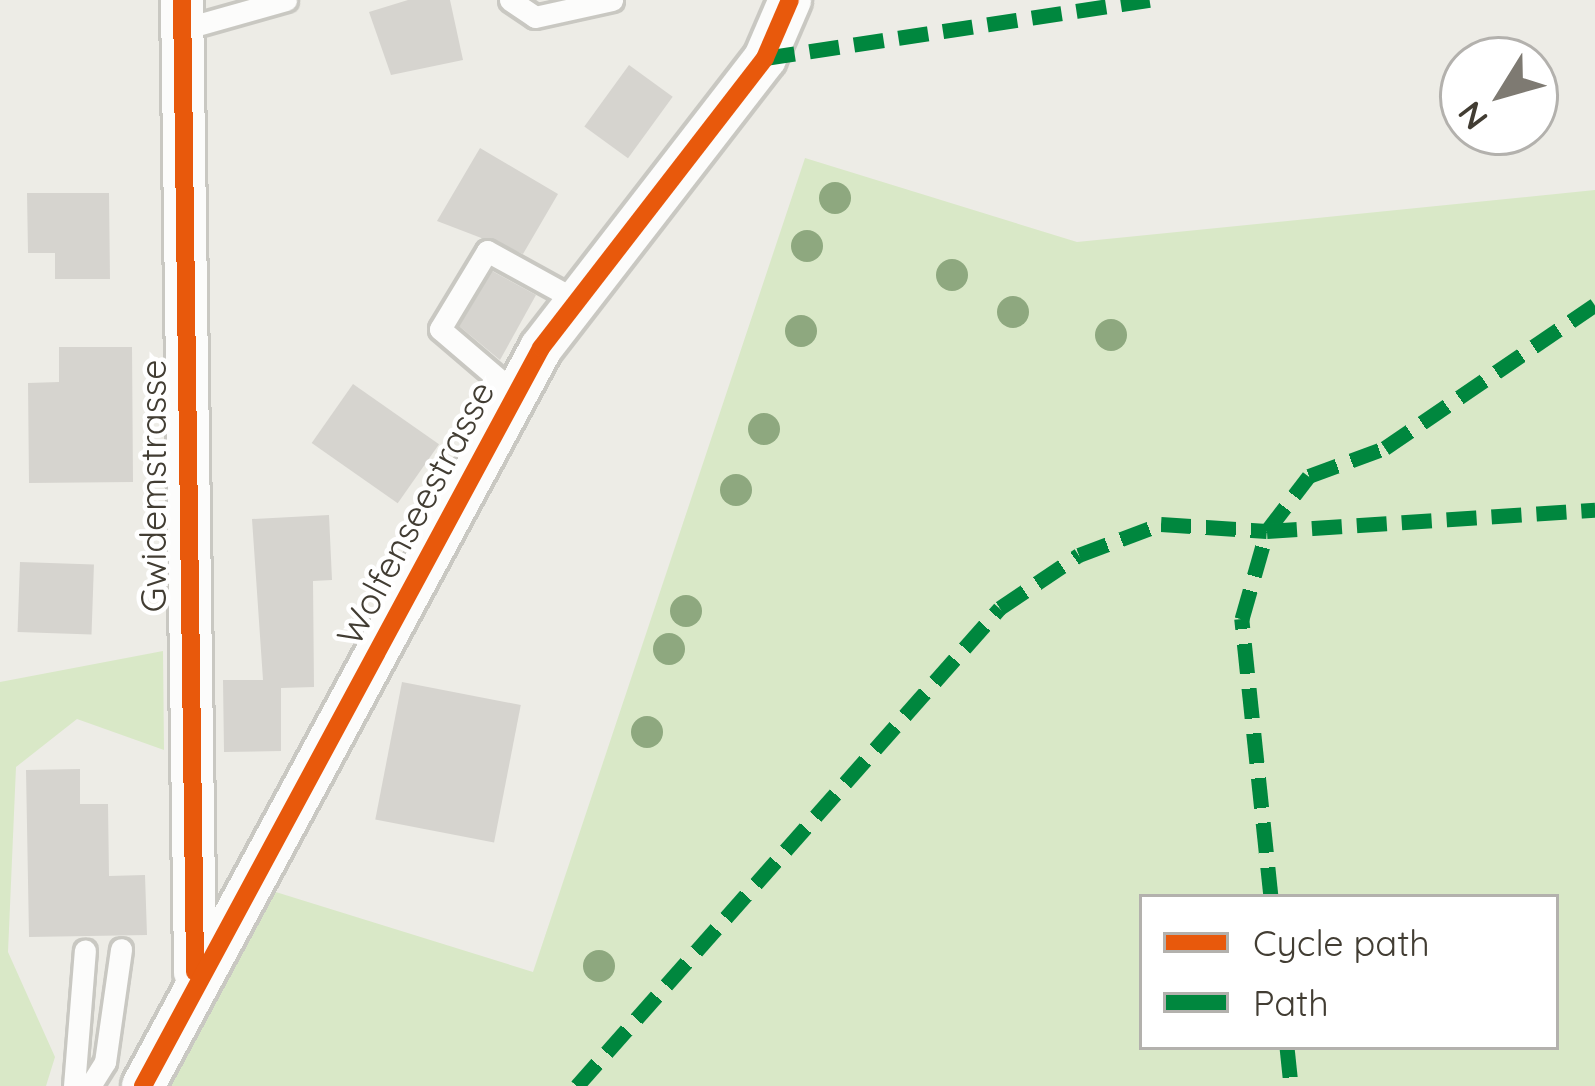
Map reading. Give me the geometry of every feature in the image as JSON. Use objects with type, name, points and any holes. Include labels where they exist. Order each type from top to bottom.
[{"type":"street","name":"Wolfenseestrasse","points":[[143,1086],[196,972],[516,394],[578,301],[765,58],[790,0]]},
{"type":"street","name":"Gwidemstrasse","points":[[182,15],[196,972]]},
{"type":"lane","points":[[182,15],[286,0]]},
{"type":"lane","points":[[510,0],[535,17],[612,0]]},
{"type":"lane","points":[[516,394],[440,328],[487,251],[578,301]]},
{"type":"lane","points":[[89,1086],[105,1062],[121,949]]},
{"type":"lane","points":[[74,1086],[85,950]]},
{"type":"green space","points":[[805,158],[1077,242],[1595,190],[1595,1086],[143,1086],[247,883],[533,972]]},
{"type":"green space","points":[[163,651],[164,750],[77,719],[16,767],[8,952],[55,1057],[46,1086],[0,1086],[0,682]]},
{"type":"building","points":[[408,0],[450,0],[463,60],[391,75],[369,12]]},
{"type":"building","points":[[629,65],[673,97],[628,158],[584,126]]},
{"type":"building","points":[[480,148],[558,194],[523,254],[437,221]]},
{"type":"building","points":[[27,193],[109,193],[110,279],[55,279],[55,253],[28,253]]},
{"type":"building","points":[[492,271],[536,295],[500,360],[459,326]]},
{"type":"building","points":[[59,347],[132,347],[133,482],[29,483],[28,383],[59,382]]},
{"type":"building","points":[[353,384],[439,444],[398,503],[312,443]]},
{"type":"building","points":[[329,515],[332,580],[313,581],[314,687],[281,688],[281,751],[224,752],[223,680],[263,680],[252,519]]},
{"type":"building","points":[[20,562],[94,565],[92,635],[18,632]]},
{"type":"building","points":[[402,682],[521,705],[494,843],[375,819]]},
{"type":"building","points":[[80,769],[80,804],[108,804],[109,876],[145,875],[147,935],[29,937],[26,770]]},
{"type":"marked path","points":[[765,58],[1150,0]]},
{"type":"marked path","points":[[1271,894],[1242,619],[1267,531],[1309,476],[1385,448],[1595,305]]},
{"type":"marked path","points":[[577,1086],[1000,608],[1079,555],[1161,524],[1267,531],[1595,510]]},
{"type":"marked path","points":[[1287,1050],[1291,1086]]},
{"type":"cycle path","points":[[182,0],[195,972]]},
{"type":"cycle path","points":[[143,1086],[541,348],[765,58],[790,0]]}]
